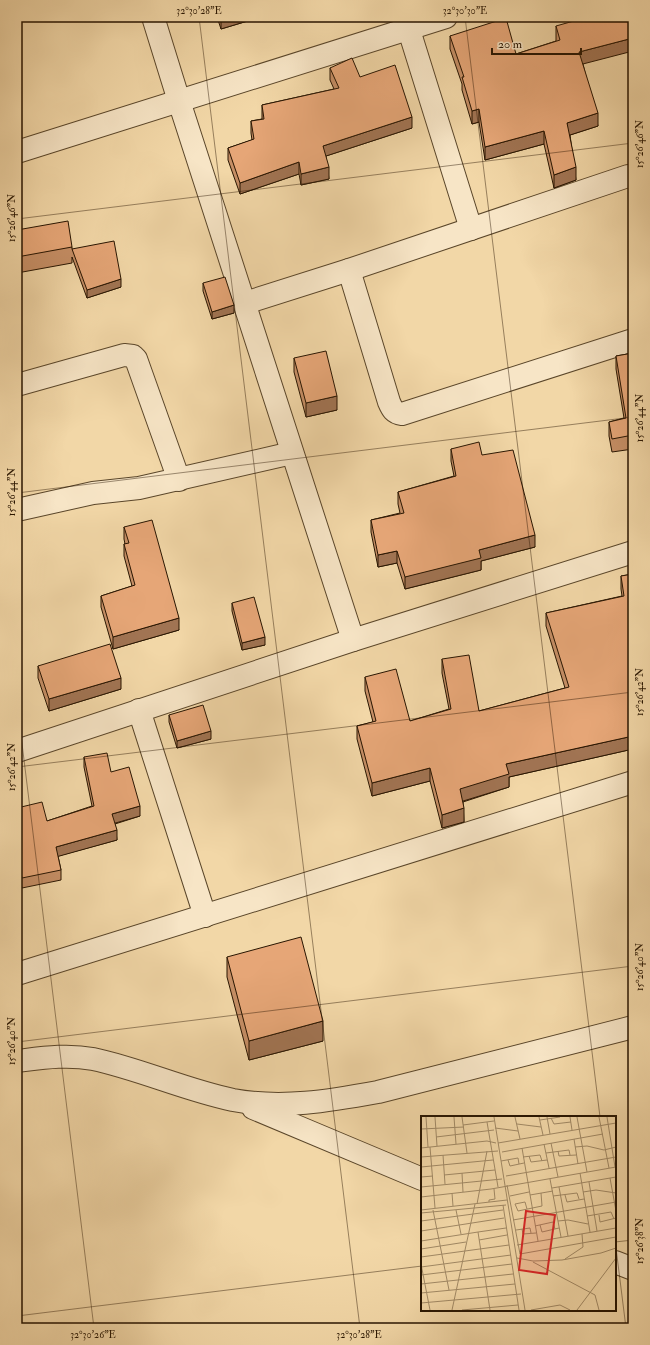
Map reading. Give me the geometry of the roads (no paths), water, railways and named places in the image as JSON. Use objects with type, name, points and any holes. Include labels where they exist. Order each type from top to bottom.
[{"type":"street","points":[[153,17],[353,640]]},
{"type":"street","points":[[17,152],[409,30],[446,17]]},
{"type":"street","points":[[409,30],[471,229]]},
{"type":"street","points":[[245,303],[349,270],[628,176],[633,176]]},
{"type":"street","points":[[349,270],[389,402],[393,411],[397,413],[402,414],[633,340]]},
{"type":"street","points":[[17,385],[124,355],[133,356],[136,359],[179,480]]},
{"type":"street","points":[[17,510],[85,494],[139,488],[179,480],[292,453]]},
{"type":"street","points":[[17,751],[353,640],[633,552]]},
{"type":"street","points":[[139,710],[205,916]]},
{"type":"street","points":[[17,974],[633,782]]},
{"type":"street","points":[[17,1061],[45,1057],[92,1059],[232,1099],[262,1104],[288,1105],[336,1100],[393,1089],[633,1027]]},
{"type":"street","points":[[232,1099],[421,1180]]},
{"type":"street","points":[[616,1262],[633,1269]]}]
